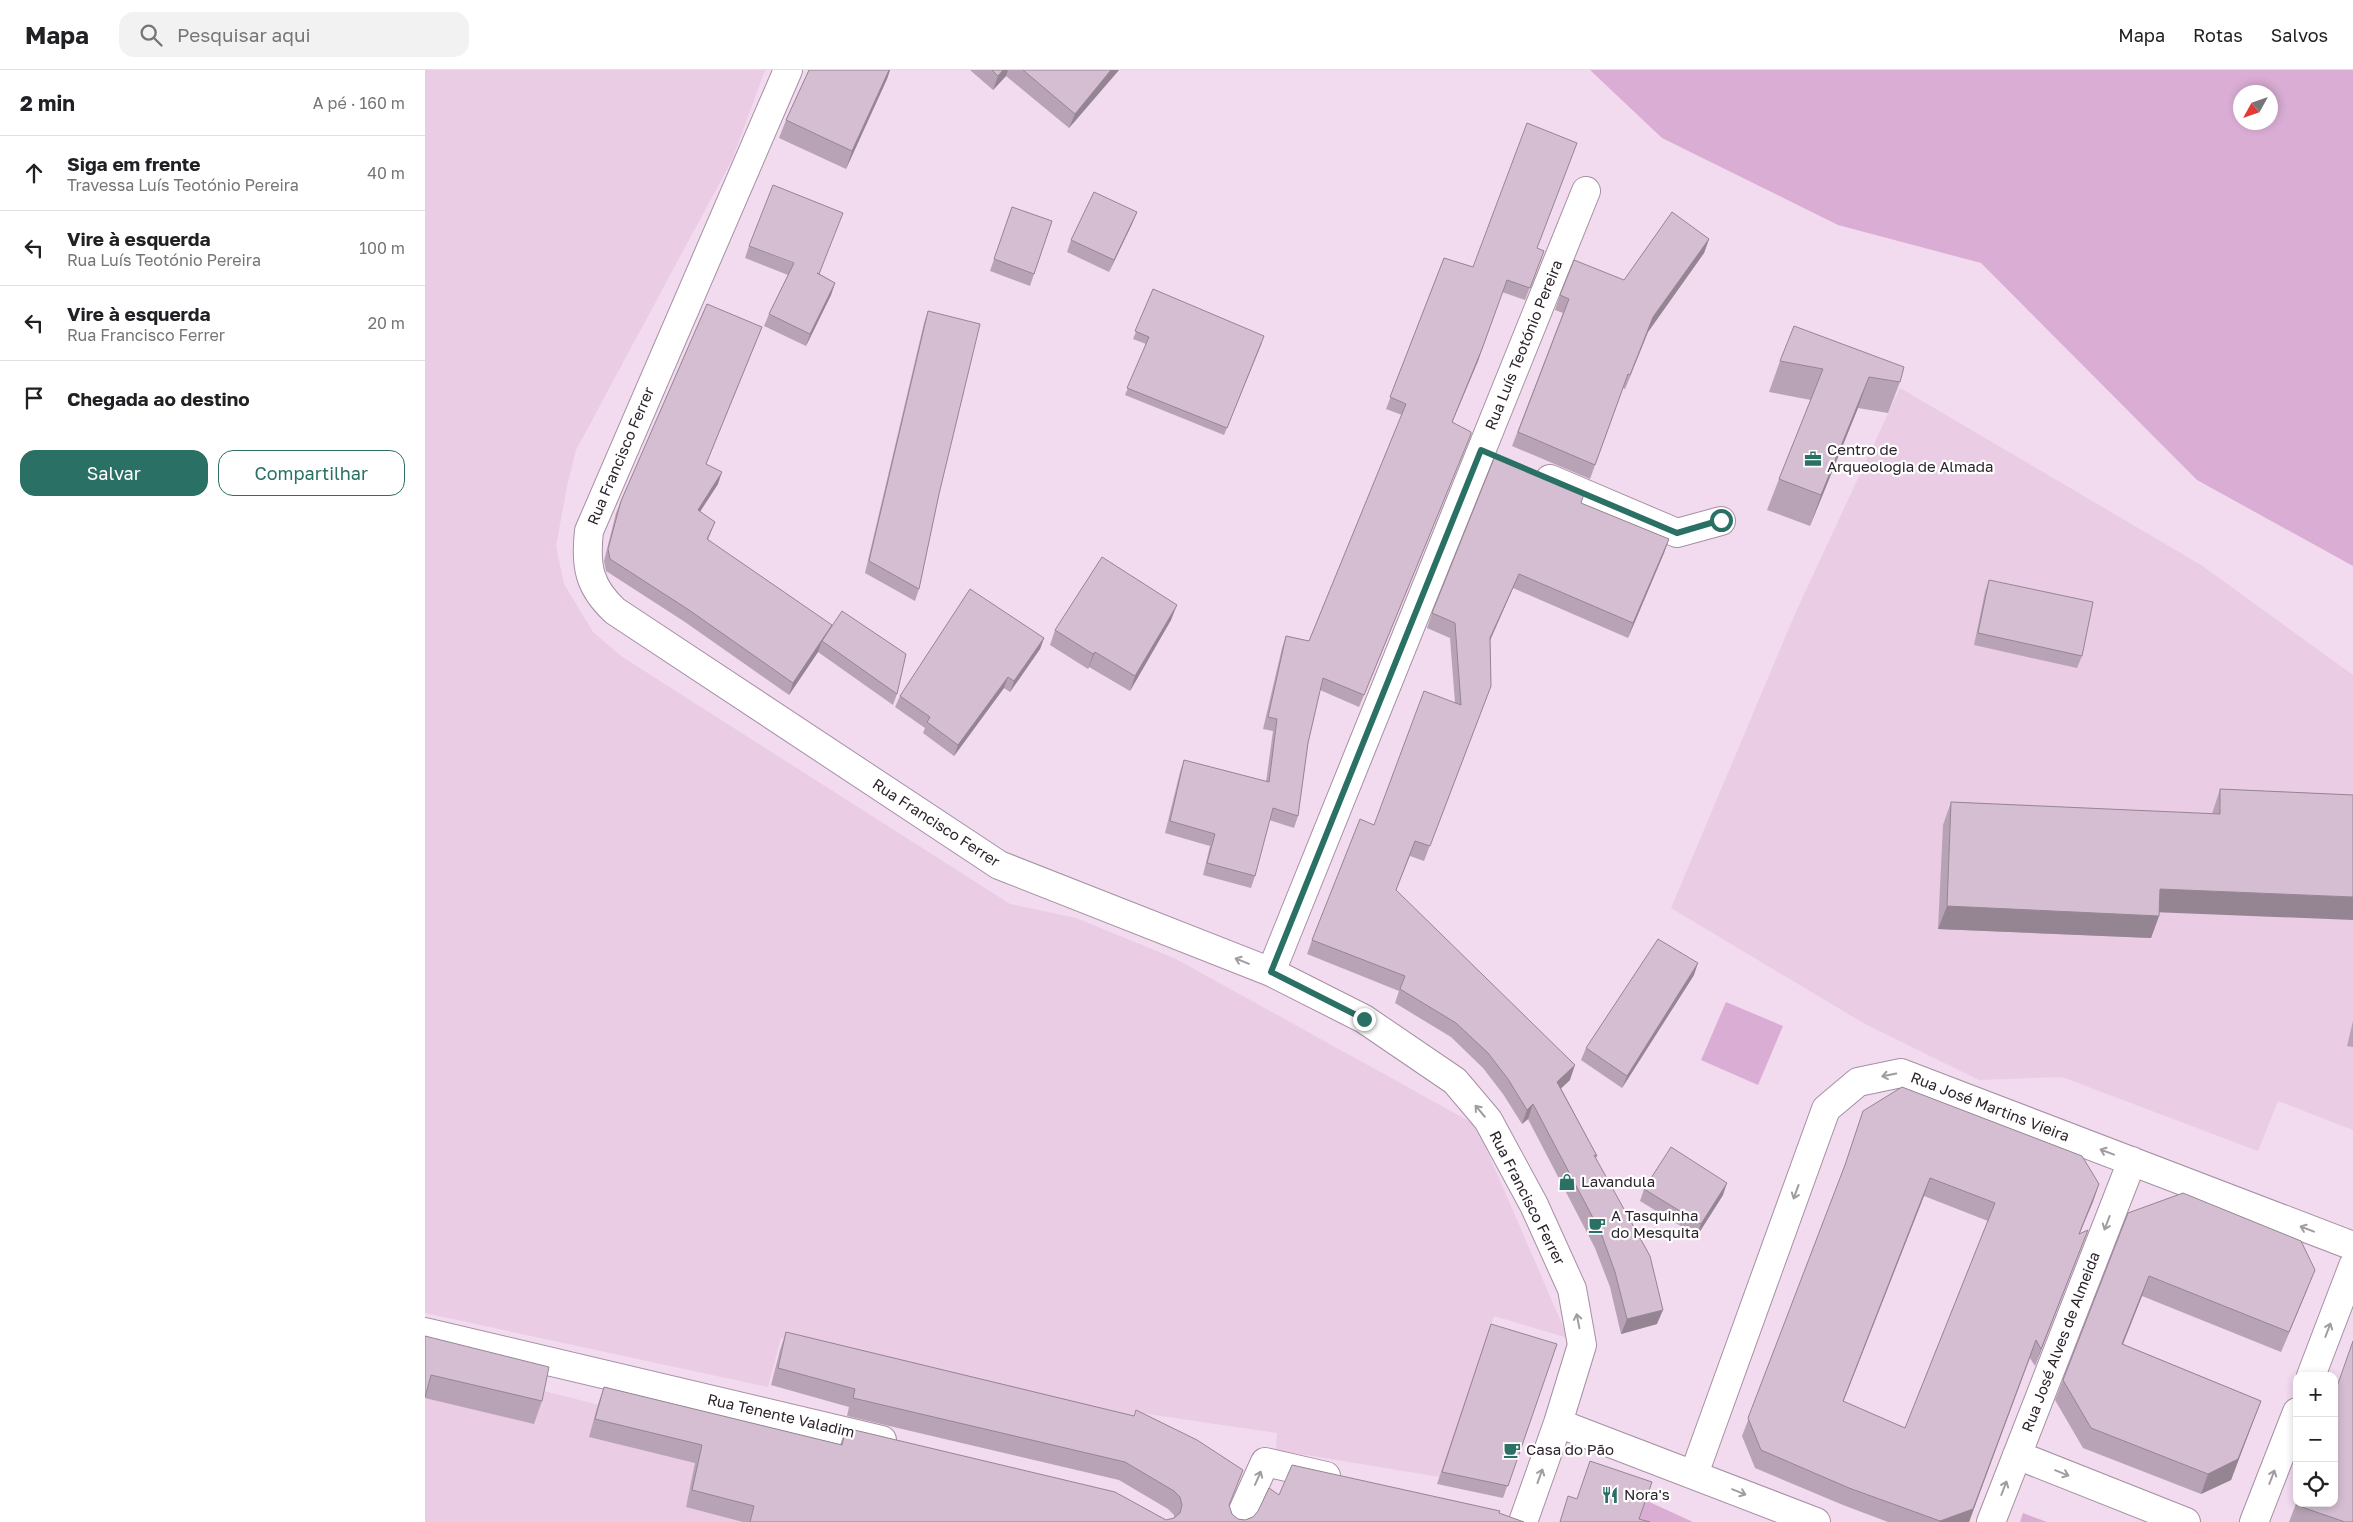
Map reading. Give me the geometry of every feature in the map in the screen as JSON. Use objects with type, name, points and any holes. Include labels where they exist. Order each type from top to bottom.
[{"type":"street","name":"Rua Francisco Ferrer","points":[[788,70],[589,531],[588,563],[596,590],[615,611],[999,865],[1271,972],[1364,1019],[1455,1081],[1488,1120],[1534,1205],[1572,1289],[1582,1344],[1558,1423],[1524,1520]]},
{"type":"street","name":"Rua Luís Teotónio Pereira","points":[[1271,972],[1586,191]]},
{"type":"street","points":[[1481,450],[1677,533],[1721,520]]},
{"type":"street","name":"Rua José Martins Vieira","points":[[1694,1474],[1826,1109],[1858,1082],[1901,1073],[2353,1246]]},
{"type":"street","name":"Rua José Alves de Almeida","points":[[1991,1522],[2131,1161]]},
{"type":"street","points":[[2313,1372],[2353,1266]]},
{"type":"street","name":"Rua Tenente Valadim","points":[[425,1332],[911,1447]]},
{"type":"street","points":[[2254,1522],[2295,1417]]},
{"type":"street","points":[[1558,1423],[1816,1522]]},
{"type":"street","points":[[2017,1455],[2186,1522]]},
{"type":"street","points":[[1238,1522],[1265,1462],[1351,1481]]},
{"type":"street","points":[[1495,1512],[1524,1520]]},
{"type":"shaded area","points":[[425,70],[765,70],[732,160],[576,450],[556,546],[564,584],[593,632],[621,656],[1010,904],[1076,918],[1176,959],[1476,1125],[1568,1338],[1494,1316],[1440,1477],[1276,1450],[1277,1433],[1134,1412],[1126,1426],[781,1338],[768,1387],[425,1313]]},
{"type":"shaded area","points":[[1590,70],[2353,70],[2353,566],[2197,480],[1981,263],[1838,225],[1662,138]]},
{"type":"shaded area","points":[[1900,388],[2201,565],[2353,675],[2353,1130],[2278,1101],[2258,1151],[2062,1077],[1979,1080],[1865,1024],[1671,908],[1795,614]]},
{"type":"shaded area","points":[[1726,1002],[1783,1026],[1758,1085],[1701,1060]]},
{"type":"shaded area","points":[[425,1361],[789,1453],[1082,1522],[425,1522]]},
{"type":"shaded area","points":[[1645,1500],[1693,1522],[1638,1522]]},
{"type":"shaded area","points":[[2023,1513],[2047,1522],[2020,1522]]},
{"type":"building","points":[[809,70],[889,70],[852,151],[786,120]]},
{"type":"building","points":[[992,70],[1003,70],[998,76]]},
{"type":"building","points":[[1023,70],[1111,70],[1075,114]]},
{"type":"building","points":[[1527,123],[1577,143],[1537,248],[1544,251],[1530,288],[1507,280],[1482,349],[1452,422],[1471,432],[1471,434],[1364,695],[1323,678],[1308,743],[1298,816],[1273,808],[1255,876],[1207,863],[1215,834],[1170,821],[1184,760],[1269,782],[1277,719],[1268,717],[1286,636],[1309,641],[1406,404],[1390,397],[1444,258],[1473,267]]},
{"type":"building","points":[[773,185],[843,213],[819,274],[817,273],[835,283],[810,334],[769,314],[794,263],[749,246]]},
{"type":"building","points":[[1094,192],[1137,212],[1114,260],[1071,240]]},
{"type":"building","points":[[1012,207],[1052,221],[1034,274],[994,259]]},
{"type":"building","points":[[1672,212],[1709,239],[1653,317],[1630,375],[1628,374],[1595,465],[1518,432],[1569,299],[1560,295],[1574,260],[1624,280]]},
{"type":"building","points":[[1153,289],[1264,336],[1227,428],[1127,388],[1149,337],[1135,331]]},
{"type":"building","points":[[707,304],[762,327],[706,464],[722,472],[698,510],[715,522],[707,539],[832,625],[793,683],[689,610],[610,559],[608,549],[621,501]]},
{"type":"building","points":[[928,311],[980,324],[939,494],[919,589],[869,561]]},
{"type":"building","points":[[1794,326],[1904,367],[1900,382],[1869,377],[1821,495],[1779,479],[1823,369],[1780,361]]},
{"type":"building","points":[[1495,456],[1584,494],[1581,503],[1669,539],[1633,623],[1519,574],[1490,638],[1491,686],[1430,846],[1415,841],[1396,890],[1575,1065],[1557,1082],[1597,1156],[1594,1155],[1650,1256],[1663,1310],[1627,1319],[1615,1272],[1601,1233],[1533,1104],[1527,1110],[1508,1079],[1488,1053],[1456,1023],[1400,989],[1405,976],[1312,940],[1360,819],[1374,825],[1424,691],[1461,705],[1455,623],[1432,613]]},
{"type":"building","points":[[1102,557],[1177,605],[1135,676],[1095,652],[1093,654],[1055,630]]},
{"type":"building","points":[[1989,580],[2093,602],[2082,656],[1978,633]]},
{"type":"building","points":[[970,589],[1044,638],[1014,681],[1008,677],[958,745],[927,722],[930,717],[900,696]]},
{"type":"building","points":[[842,611],[906,654],[897,694],[822,641]]},
{"type":"building","points":[[2220,789],[2353,795],[2353,897],[2160,889],[2159,916],[1947,906],[1951,802],[2220,814]]},
{"type":"building","points":[[1658,939],[1698,963],[1627,1076],[1586,1048]]},
{"type":"building","points":[[1902,1087],[2082,1156],[2099,1184],[2079,1234],[2088,1230],[2041,1349],[2036,1340],[1973,1509],[1940,1521],[1849,1488],[1761,1450],[1748,1418],[1845,1165],[1863,1111]],"holes":[[[1930,1178],[1995,1203],[1905,1428],[1843,1401]]]},
{"type":"building","points":[[1671,1147],[1727,1183],[1701,1224],[1644,1189]]},
{"type":"building","points":[[2183,1193],[2301,1241],[2315,1270],[2289,1332],[2149,1276],[2122,1344],[2261,1401],[2238,1459],[2208,1474],[2091,1428],[2063,1380],[2128,1213]]},
{"type":"building","points":[[1491,1324],[1557,1344],[1508,1486],[1442,1472]]},
{"type":"building","points":[[786,1332],[1134,1416],[1136,1410],[1197,1440],[1243,1470],[1229,1505],[1232,1514],[1238,1519],[1245,1520],[1253,1517],[1269,1488],[1279,1495],[1292,1465],[1500,1511],[1499,1513],[1524,1522],[750,1522],[754,1506],[692,1490],[702,1445],[595,1419],[604,1387],[842,1445],[846,1428],[1115,1492],[1166,1520],[1174,1518],[1180,1513],[1182,1505],[1180,1497],[1174,1491],[1125,1462],[853,1398],[855,1389],[778,1368]]},
{"type":"building","points":[[425,1336],[549,1367],[542,1401],[431,1375],[425,1397]]},
{"type":"building","points":[[2353,1341],[2353,1522],[2345,1522],[2302,1507],[2338,1507],[2338,1384]]},
{"type":"building","points":[[1590,1461],[1652,1482],[1639,1519],[1650,1522],[1560,1522],[1568,1496],[1577,1499]]},
{"type":"place","name":"Centro de Arqueologia de Almada","points":[[1813,459]]},
{"type":"place","name":"Lavandula","points":[[1567,1182]]},
{"type":"place","name":"A Tasquinha do Mesquita","points":[[1597,1225]]},
{"type":"place","name":"Casa do Pão","points":[[1512,1450]]},
{"type":"place","name":"Nora's","points":[[1610,1495]]},
{"type":"route","points":[[1364,1019],[1271,972],[1481,450],[1677,533],[1721,520]]}]
